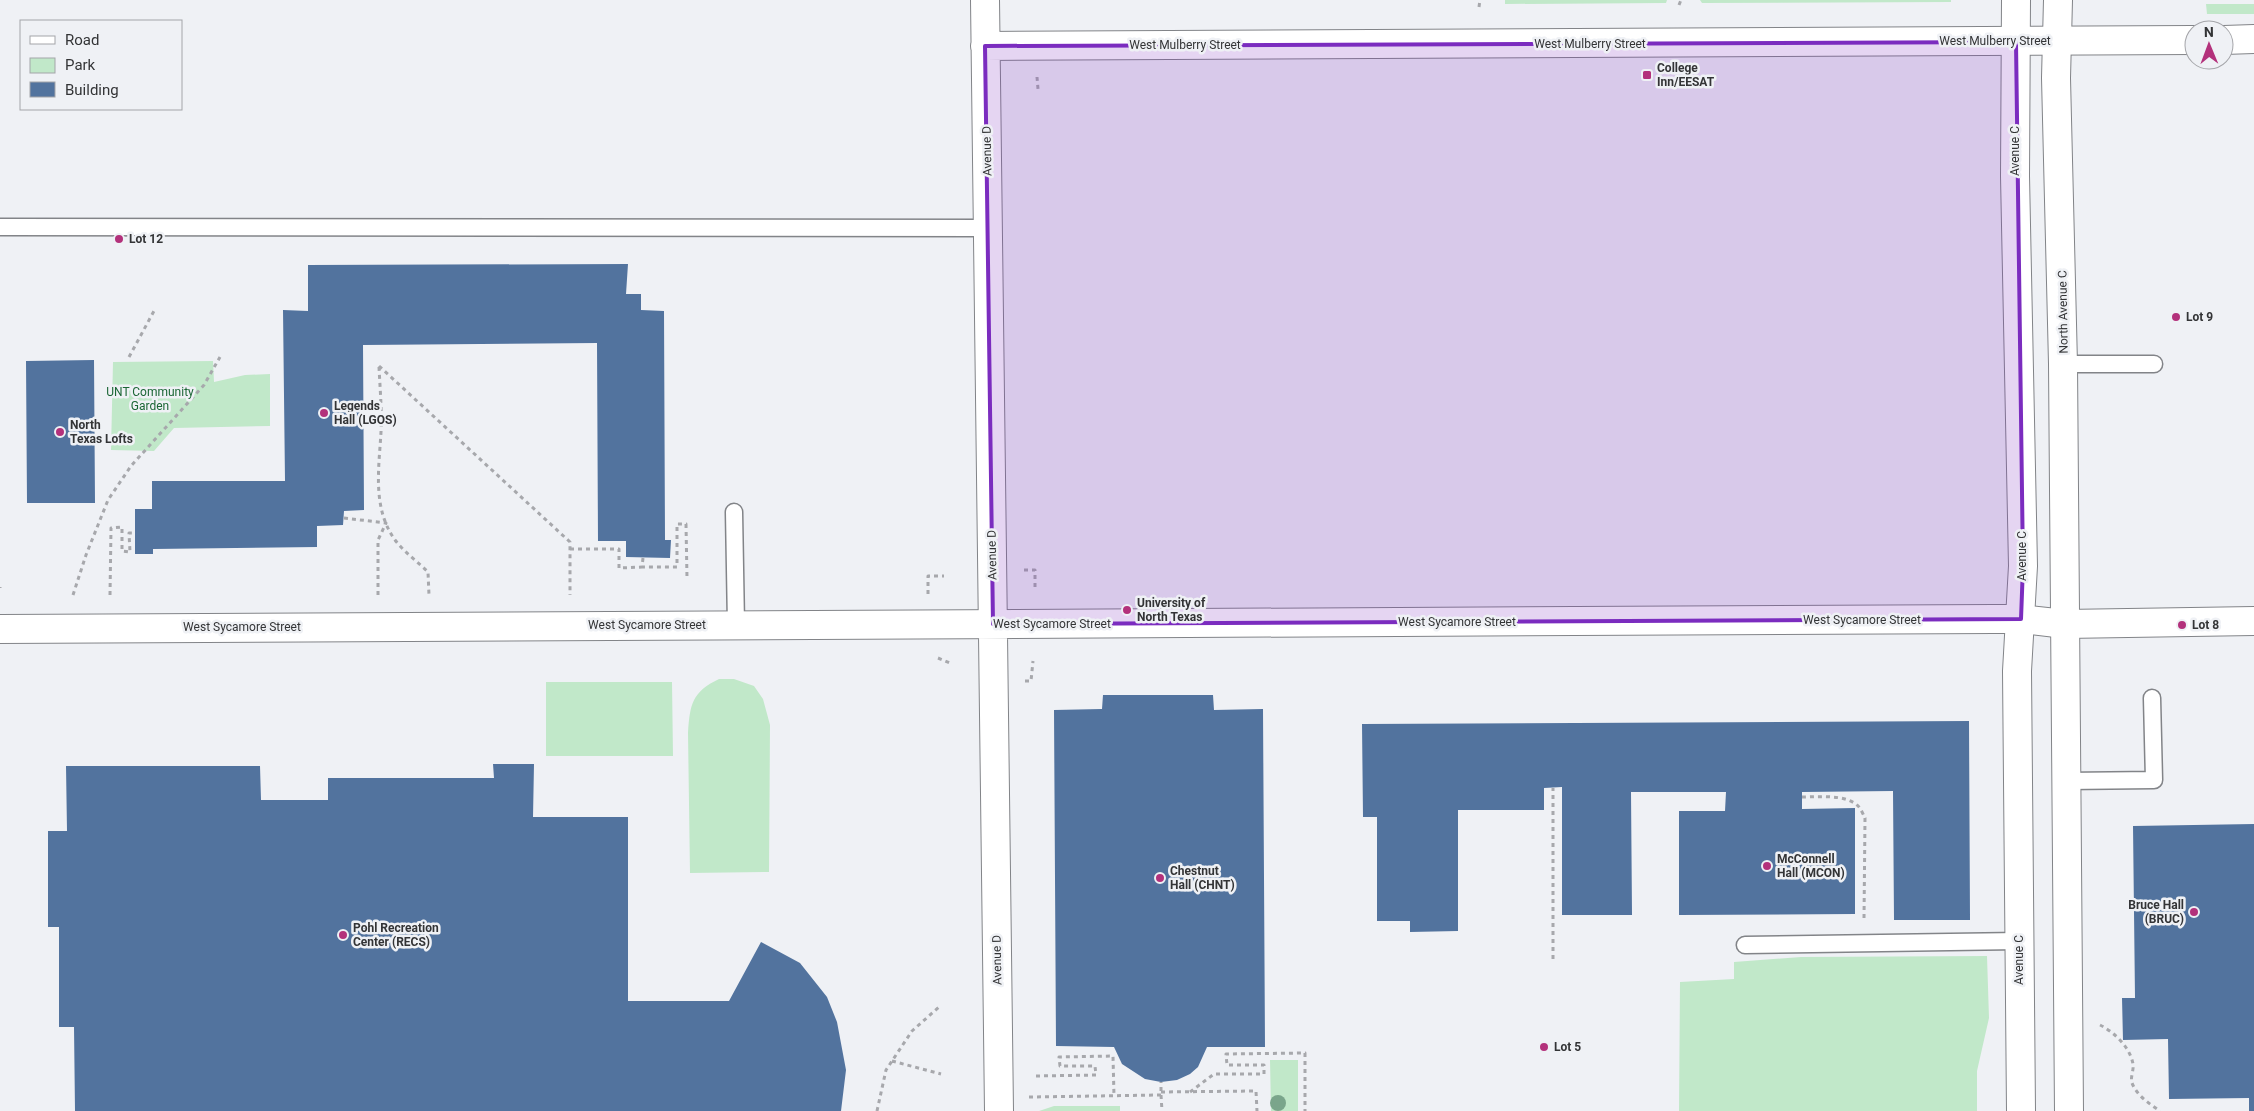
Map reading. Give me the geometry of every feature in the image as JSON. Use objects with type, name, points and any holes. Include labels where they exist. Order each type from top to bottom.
[{"type":"street","name":"Avenue D","points":[[984,0],[999,1111]]},
{"type":"street","name":"Avenue C","points":[[2016,0],[2015,186],[2023,566],[2017,671],[2020,1111]]},
{"type":"street","name":"North Avenue C","points":[[2058,0],[2056,78],[2063,364],[2065,624]]},
{"type":"street","name":"West Mulberry Street","points":[[985,46],[2184,40]]},
{"type":"street","points":[[2234,40],[2254,40]]},
{"type":"street","name":"West Sycamore Street","points":[[0,629],[2020,620],[2065,624],[2254,621]]},
{"type":"street","points":[[2065,624],[2069,1111]]},
{"type":"lane","points":[[0,227],[988,228]]},
{"type":"lane","points":[[2063,364],[2154,364]]},
{"type":"lane","points":[[734,512],[736,625]]},
{"type":"lane","points":[[2066,781],[2154,780],[2152,698]]},
{"type":"lane","points":[[1745,945],[2020,941]]},
{"type":"path","points":[[1479,7],[1480,0]]},
{"type":"path","points":[[1679,5],[1681,0]]},
{"type":"path","points":[[1037,74],[1038,89]]},
{"type":"path","points":[[128,357],[154,311]]},
{"type":"path","points":[[73,595],[108,500],[131,466],[204,385],[220,357]]},
{"type":"path","points":[[429,597],[428,572],[396,541],[386,524],[379,500],[378,448],[381,433],[379,366],[570,542],[570,596]]},
{"type":"path","points":[[344,518],[386,524]]},
{"type":"path","points":[[378,597],[378,540],[386,524]]},
{"type":"path","points":[[570,549],[619,549],[618,568],[677,567],[677,524],[686,524],[687,578]]},
{"type":"path","points":[[110,595],[112,528],[122,528],[122,551],[130,552],[129,533],[135,533]]},
{"type":"path","points":[[642,567],[643,558]]},
{"type":"path","points":[[1021,570],[1035,570],[1035,588]]},
{"type":"path","points":[[928,601],[928,576],[944,576]]},
{"type":"path","points":[[935,656],[950,663]]},
{"type":"path","points":[[1031,681],[1033,661]]},
{"type":"path","points":[[1553,788],[1553,959]]},
{"type":"path","points":[[1802,797],[1837,798],[1849,801],[1858,805],[1865,818],[1864,924]]},
{"type":"path","points":[[877,1111],[886,1070],[912,1031],[939,1007]]},
{"type":"path","points":[[2099,1024],[2112,1032],[2124,1047],[2132,1063],[2132,1083],[2144,1100],[2160,1111]]},
{"type":"path","points":[[1190,1092],[1214,1074],[1264,1074],[1264,1065],[1227,1065],[1226,1054],[1305,1053],[1305,1111]]},
{"type":"path","points":[[1036,1076],[1096,1075],[1095,1066],[1060,1066],[1059,1057],[1113,1056],[1114,1096]]},
{"type":"path","points":[[892,1061],[941,1074]]},
{"type":"path","points":[[1161,1082],[1162,1111]]},
{"type":"path","points":[[1021,1097],[1256,1091],[1257,1111]]},
{"type":"highlighted area","points":[[2016,42],[2023,566],[2021,619],[993,624],[985,46]]},
{"type":"green space","points":[[1505,0],[1667,0],[1666,3],[1505,4]]},
{"type":"green space","points":[[1700,0],[1951,0],[1951,2],[1702,3]]},
{"type":"green space","points":[[2206,4],[2254,4],[2254,14],[2207,14]]},
{"type":"green space","name":"UNT Community Garden","points":[[213,361],[214,382],[245,375],[270,374],[270,426],[174,428],[154,451],[111,450],[113,362]]},
{"type":"green space","points":[[719,679],[734,679],[754,686],[763,699],[770,725],[769,872],[690,873],[688,733],[690,714],[698,694]]},
{"type":"green space","points":[[546,682],[672,682],[673,756],[546,756]]},
{"type":"green space","points":[[1987,956],[1989,1018],[1977,1071],[1977,1111],[1679,1111],[1680,982],[1734,979],[1734,962],[1801,957]]},
{"type":"green space","points":[[1270,1060],[1298,1060],[1298,1111],[1271,1111]]},
{"type":"green space","points":[[1054,1106],[1120,1106],[1120,1111],[1039,1111]]},
{"type":"building","name":"Legends Hall (LGOS)","points":[[628,264],[626,294],[641,294],[641,310],[664,311],[665,540],[671,540],[670,558],[626,557],[626,541],[598,541],[597,343],[363,345],[364,510],[344,511],[343,525],[317,526],[317,547],[153,549],[153,554],[135,554],[135,509],[152,509],[152,481],[285,481],[283,310],[308,311],[308,265]]},
{"type":"building","name":"North Texas Lofts","points":[[94,360],[95,503],[27,503],[26,361]]},
{"type":"building","name":"Chestnut Hall (CHNT)","points":[[1103,695],[1213,695],[1214,710],[1263,709],[1265,1047],[1207,1047],[1198,1067],[1190,1074],[1177,1080],[1161,1082],[1145,1079],[1122,1064],[1114,1047],[1056,1046],[1054,710],[1102,709]]},
{"type":"building","name":"McConnell Hall (MCON)","points":[[1969,721],[1970,920],[1894,920],[1893,791],[1802,792],[1802,809],[1855,808],[1855,914],[1679,915],[1679,811],[1725,811],[1726,792],[1631,792],[1632,915],[1562,915],[1562,787],[1544,788],[1544,810],[1458,810],[1458,931],[1410,932],[1410,921],[1377,921],[1377,817],[1363,817],[1362,724]]},
{"type":"building","name":"Pohl Recreation Center (RECS)","points":[[493,764],[534,764],[533,817],[628,817],[628,1001],[729,1001],[761,942],[800,963],[827,997],[837,1022],[846,1070],[841,1111],[75,1111],[74,1027],[59,1027],[59,927],[48,927],[48,831],[67,831],[66,766],[260,766],[261,800],[328,800],[328,778],[494,778]]},
{"type":"building","name":"Bruce Hall (BRUC)","points":[[2254,824],[2254,1111],[2249,1111],[2249,1098],[2169,1099],[2168,1039],[2123,1040],[2122,998],[2135,998],[2133,826]]},
{"type":"place","name":"College Inn/EESAT","points":[[1647,75]]},
{"type":"place","name":"Lot 12","points":[[119,239]]},
{"type":"place","name":"Lot 9","points":[[2176,317]]},
{"type":"place","name":"Legends Hall (LGOS)","points":[[324,413]]},
{"type":"place","name":"North Texas Lofts","points":[[60,432]]},
{"type":"place","name":"University of North Texas","points":[[1127,610]]},
{"type":"place","name":"Lot 8","points":[[2182,625]]},
{"type":"place","name":"McConnell Hall (MCON)","points":[[1767,866]]},
{"type":"place","name":"Chestnut Hall (CHNT)","points":[[1160,878]]},
{"type":"place","name":"Bruce Hall (BRUC)","points":[[2194,912]]},
{"type":"place","name":"Pohl Recreation Center (RECS)","points":[[343,935]]},
{"type":"place","name":"Lot 5","points":[[1544,1047]]}]
